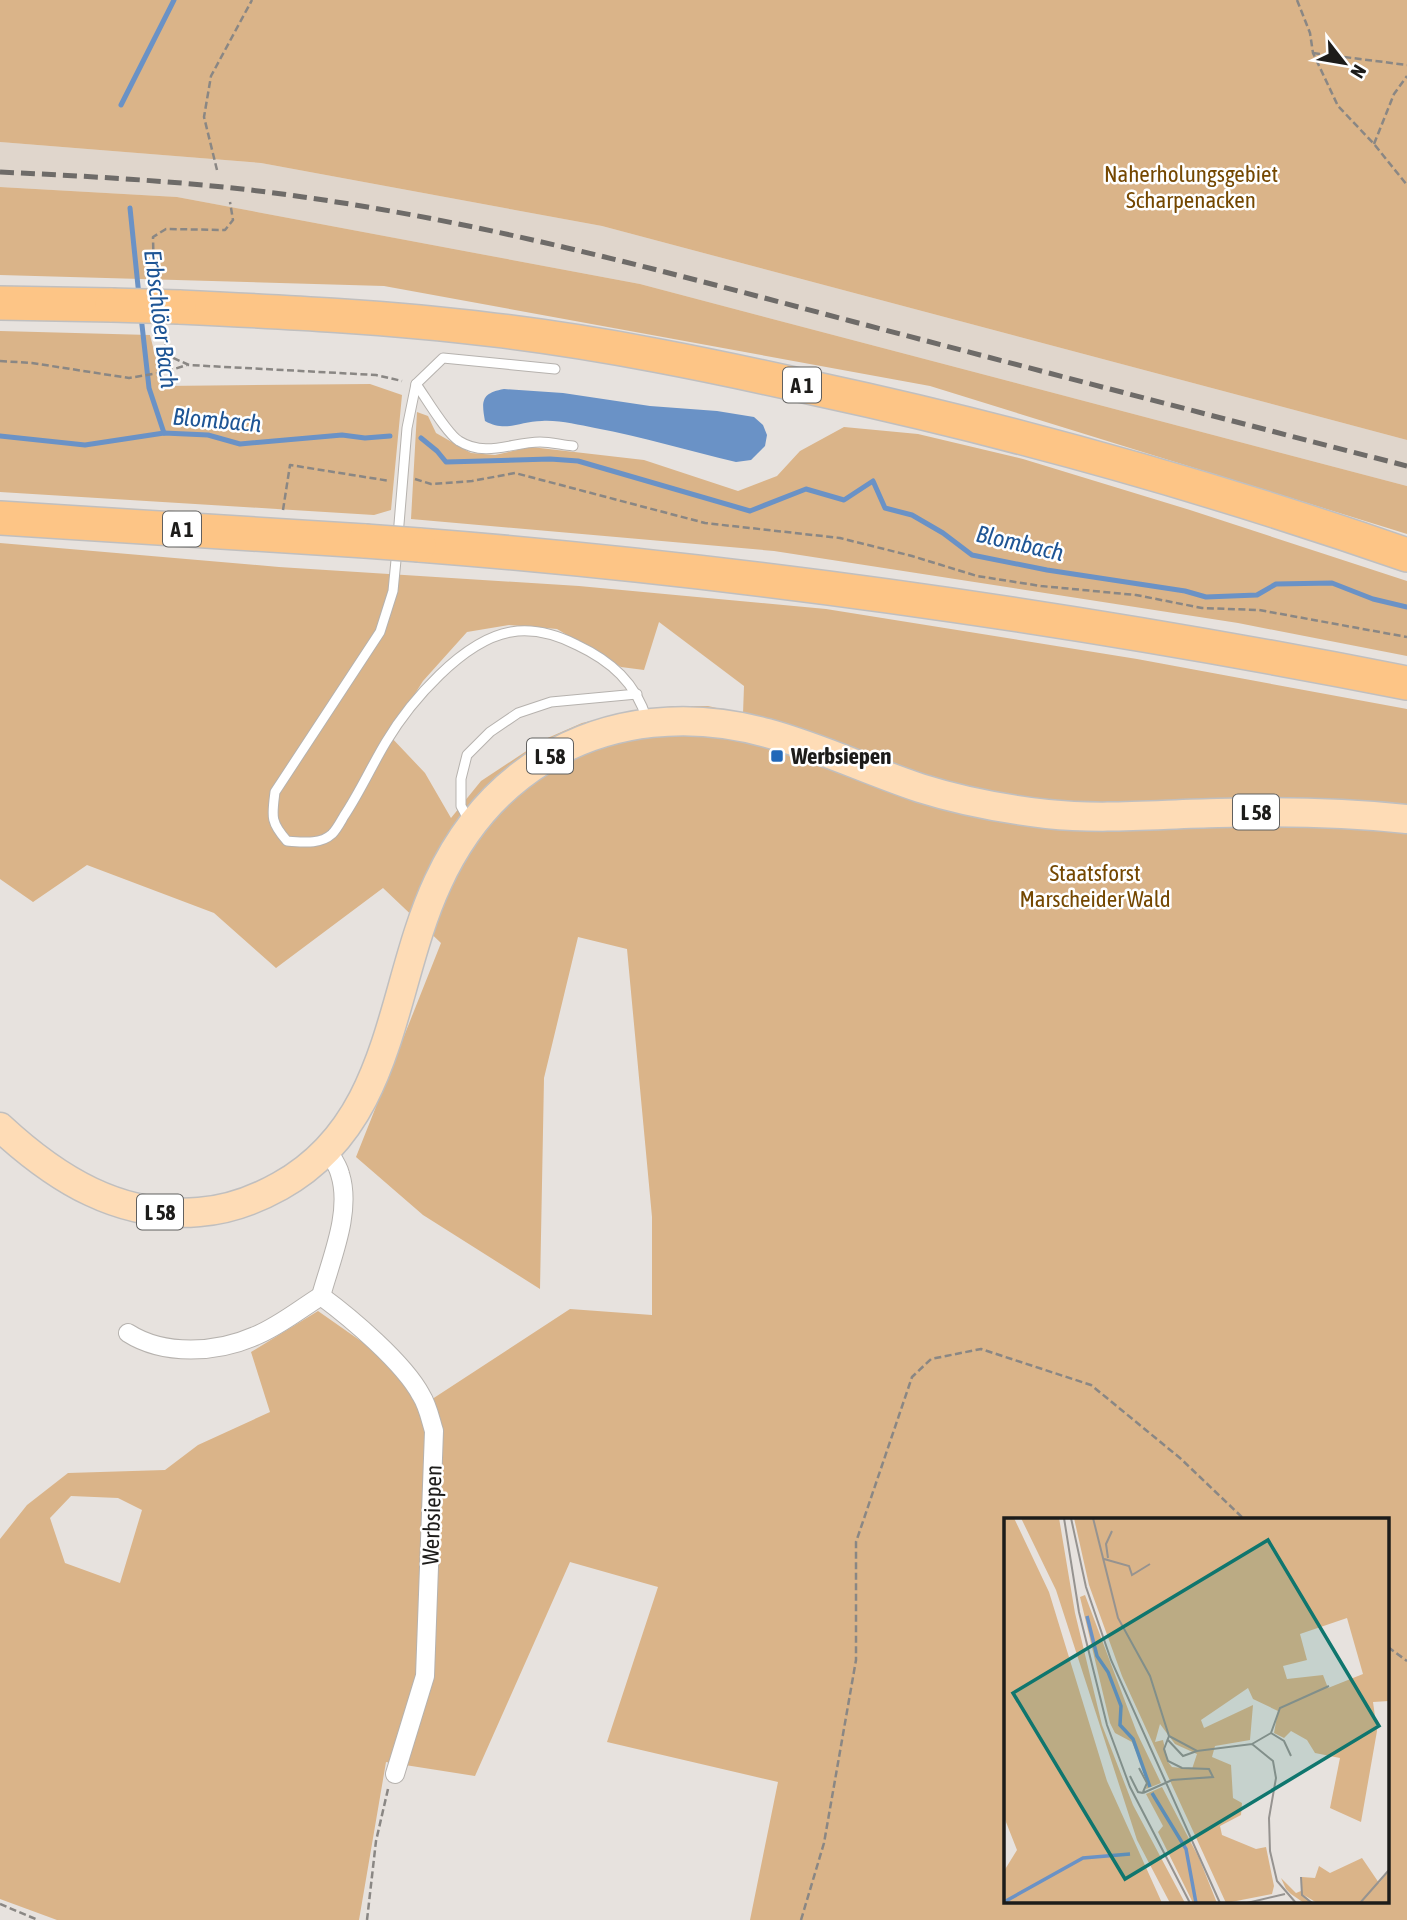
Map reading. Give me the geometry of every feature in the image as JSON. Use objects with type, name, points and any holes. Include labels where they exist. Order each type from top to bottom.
[{"type":"highway","name":"A 1","points":[[0,303],[112,305],[169,317],[301,312],[494,330],[691,361],[915,410],[1128,466],[1312,522],[1407,555]]},
{"type":"highway","name":"A 1","points":[[0,518],[419,545],[660,567],[867,593],[1263,654],[1407,683]]},
{"type":"main road","name":"L 58","points":[[0,1127],[38,1161],[77,1186],[118,1203],[165,1213],[206,1211],[251,1200],[297,1176],[327,1150],[355,1113],[372,1081],[390,1035],[434,890],[472,824],[506,788],[545,759],[596,735],[648,723],[703,721],[748,729],[803,744],[889,777],[954,798],[1047,814],[1105,817],[1270,811],[1341,813],[1407,820]]},
{"type":"street","points":[[128,1333],[148,1343],[178,1349],[236,1344],[258,1336],[321,1296],[339,1233],[343,1207],[341,1175],[327,1150]]},
{"type":"street","name":"Werbsiepen","points":[[321,1296],[369,1336],[411,1380],[421,1394],[434,1431],[425,1676],[394,1774]]},
{"type":"lane","points":[[555,369],[443,358],[416,384],[407,428],[393,591],[380,632],[275,792],[275,827],[287,841],[310,843],[331,835],[406,714],[461,656],[484,641],[511,632],[554,634],[591,651],[619,671],[637,694],[648,723]]},
{"type":"lane","points":[[416,384],[458,441],[479,449],[539,442],[573,446]]},
{"type":"lane","points":[[472,824],[461,806],[461,779],[467,755],[490,732],[518,713],[551,702],[637,694]]},
{"type":"path","points":[[217,170],[204,117],[211,76],[252,0]]},
{"type":"path","points":[[1297,0],[1310,33],[1313,53],[1338,106],[1374,144],[1407,186]]},
{"type":"path","points":[[1313,53],[1407,65]]},
{"type":"path","points":[[1374,144],[1395,94],[1407,76]]},
{"type":"path","points":[[154,281],[153,237],[166,229],[225,230],[232,225],[233,220],[230,202]]},
{"type":"path","points":[[169,317],[171,357],[189,365]]},
{"type":"path","points":[[0,361],[32,363],[129,378],[189,365],[376,375],[416,384]]},
{"type":"path","points":[[283,510],[290,465],[404,479],[431,485],[515,473],[705,523],[840,538],[977,576],[1041,586],[1136,594],[1202,608],[1258,610],[1407,636]]},
{"type":"path","points":[[801,1920],[824,1843],[856,1660],[856,1542],[912,1377],[931,1359],[981,1349],[1091,1385],[1180,1458],[1243,1518]]},
{"type":"path","points":[[1390,1648],[1407,1661]]},
{"type":"path","points":[[367,1920],[380,1818],[384,1798],[394,1774]]},
{"type":"path","points":[[0,1904],[38,1920]]},
{"type":"shaded area","points":[[0,142],[261,163],[602,226],[1407,440],[1407,486],[640,284],[177,197],[0,187]]},
{"type":"green space","name":"Naherholungsgebiet Scharpenacken","points":[[0,0],[1407,0],[1407,440],[602,226],[261,163],[0,142]]},
{"type":"green space","points":[[0,187],[177,197],[640,284],[1407,486],[1407,534],[930,386],[384,286],[0,275]]},
{"type":"green space","points":[[0,331],[150,335],[163,386],[370,384],[402,395],[391,510],[374,515],[0,492]]},
{"type":"green space","points":[[417,412],[428,416],[436,433],[471,453],[495,455],[531,447],[644,460],[738,491],[777,476],[800,451],[844,427],[918,434],[1023,459],[1407,581],[1407,656],[1238,623],[774,551],[411,519]]},
{"type":"green space","name":"Staatsforst Marscheider Wald","points":[[0,543],[279,567],[579,586],[826,609],[1137,659],[1407,709],[1407,1920],[750,1920],[778,1782],[607,1742],[658,1587],[570,1562],[475,1776],[386,1762],[359,1920],[57,1920],[0,1899],[0,1539],[27,1505],[68,1473],[165,1470],[198,1445],[270,1412],[251,1352],[318,1311],[385,1358],[420,1407],[570,1309],[652,1315],[652,1217],[627,949],[578,937],[544,1078],[540,1289],[423,1215],[356,1157],[441,943],[383,888],[276,968],[214,913],[87,865],[33,902],[0,879]],"holes":[[[659,622],[744,686],[743,714],[708,706],[673,706],[582,723],[543,740],[481,781],[451,818],[425,773],[389,735],[423,681],[467,632],[509,625],[557,629],[621,667],[644,670]],[[71,1496],[118,1498],[142,1510],[120,1583],[65,1563],[50,1518]]]},
{"type":"water","points":[[504,389],[563,393],[754,417],[763,425],[767,435],[765,446],[751,460],[736,462],[569,423],[534,421],[500,426],[485,421],[483,403],[487,395]]},
{"type":"waterway","name":"Erbschlöer Bach","points":[[121,105],[174,0]]},
{"type":"waterway","name":"Erbschlöer Bach","points":[[130,208],[139,296]]},
{"type":"waterway","name":"Erbschlöer Bach","points":[[141,316],[149,388],[164,433]]},
{"type":"waterway","name":"Blombach","points":[[0,436],[85,445],[164,433],[208,435],[240,444],[342,435],[365,438],[390,436]]},
{"type":"waterway","name":"Blombach","points":[[421,438],[446,462],[550,459],[578,461],[750,511],[806,489],[844,500],[873,481],[885,508],[912,515],[943,533],[972,555],[1047,570],[1185,591],[1206,597],[1257,595],[1276,584],[1332,583],[1373,599],[1407,607]]},
{"type":"railway","points":[[0,172],[228,187],[441,220],[712,284],[1407,466]]},
{"type":"place","name":"Werbsiepen","points":[[777,756]]}]
